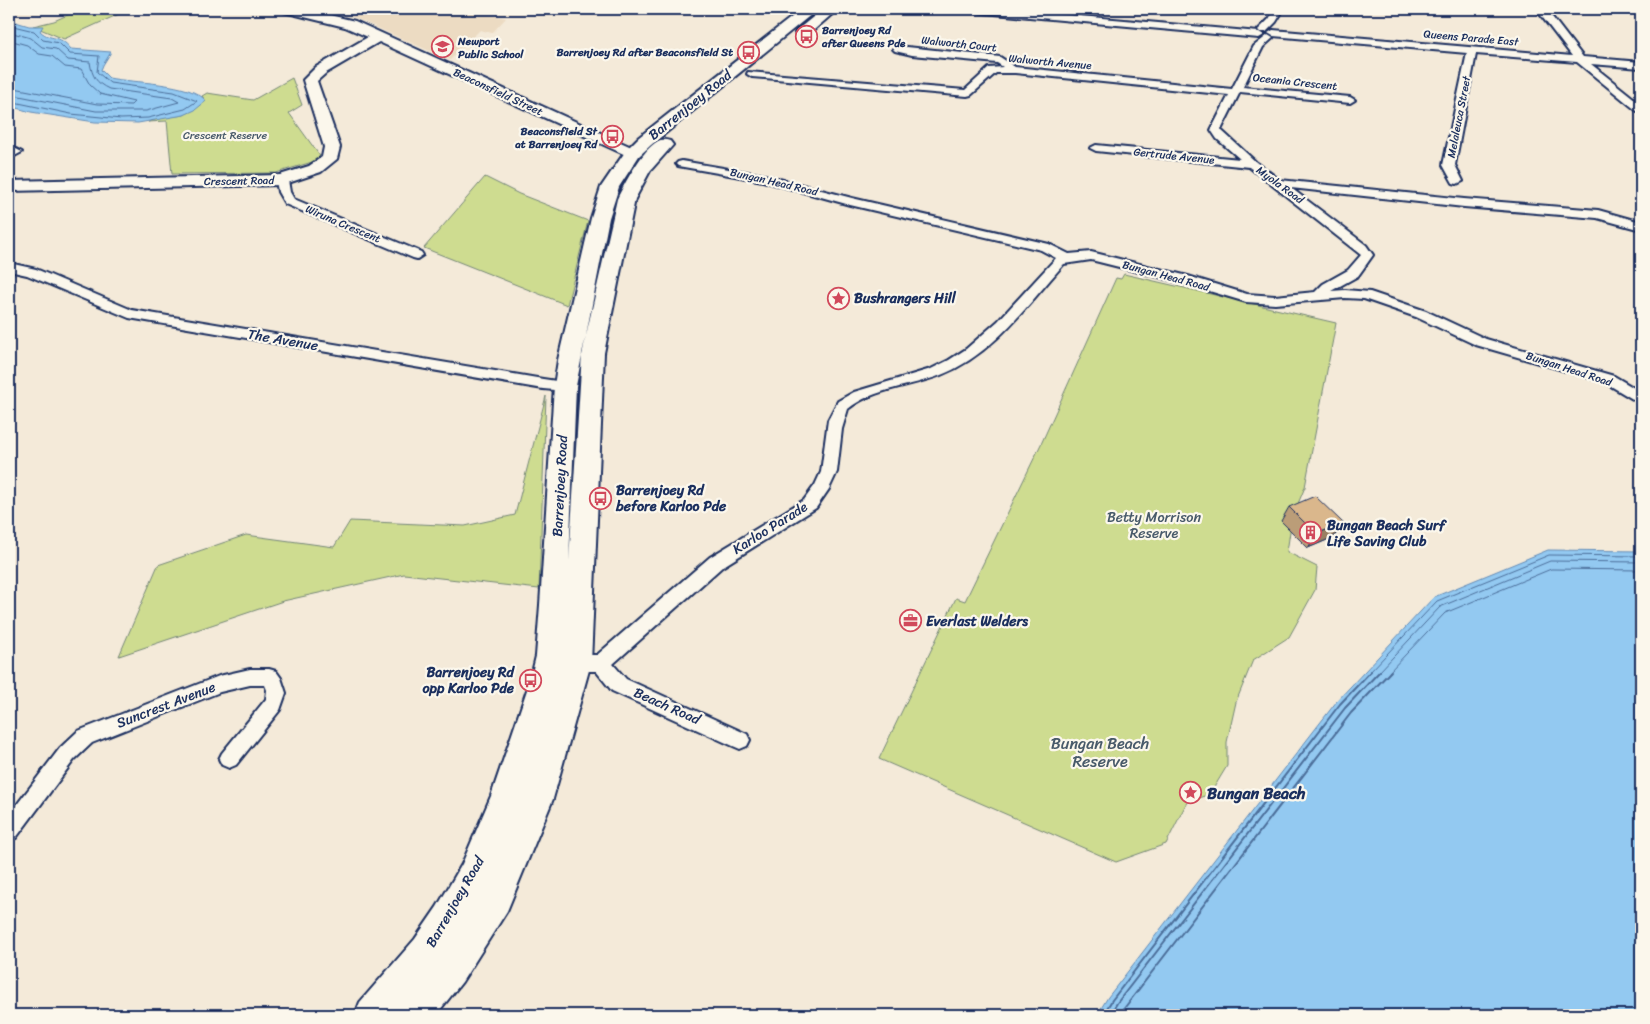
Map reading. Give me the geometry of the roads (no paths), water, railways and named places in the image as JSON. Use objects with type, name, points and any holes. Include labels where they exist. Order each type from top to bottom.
[{"type":"main road","name":"Barrenjoey Road","points":[[373,1015],[427,951],[449,919],[474,876],[507,796],[544,681],[550,656],[554,605],[565,386],[600,218],[610,186],[642,155],[811,9]]},
{"type":"main road","name":"Barrenjoey Road","points":[[413,1015],[450,970],[495,899],[537,799],[589,663],[593,353],[626,199],[642,155],[752,74],[831,9]]},
{"type":"main road","name":"Karloo Parade","points":[[544,681],[589,663]]},
{"type":"street","name":"Beaconsfield Street","points":[[289,9],[350,24],[642,155]]},
{"type":"street","name":"Queens Parade East","points":[[973,9],[1265,35],[1579,58],[1641,65]]},
{"type":"street","name":"Myola Road","points":[[1280,9],[1216,130],[1221,137],[1252,164],[1362,248],[1367,255],[1353,273],[1328,287],[1318,297]]},
{"type":"street","points":[[1541,9],[1579,58],[1641,109]]},
{"type":"street","name":"Crescent Road","points":[[9,186],[282,180],[315,169],[324,164],[331,156],[332,147],[310,80],[321,70],[378,37]]},
{"type":"street","name":"Walworth Court","points":[[898,48],[912,52],[1000,60],[1015,70]]},
{"type":"street","name":"Melaleuca Street","points":[[1457,181],[1449,165],[1472,51]]},
{"type":"street","name":"Walworth Avenue","points":[[752,74],[967,93],[993,70],[1015,70],[1236,91]]},
{"type":"street","name":"Oceania Crescent","points":[[1236,91],[1350,100]]},
{"type":"street","name":"Gertrude Avenue","points":[[1096,148],[1252,164]]},
{"type":"street","name":"Bungan Head Road","points":[[682,164],[764,178],[850,201],[1045,247],[1067,258],[1091,256],[1183,279],[1246,298],[1275,300],[1365,295],[1421,314],[1481,342],[1609,379],[1641,400]]},
{"type":"street","name":"Wiruna Crescent","points":[[282,180],[288,201],[417,255]]},
{"type":"street","points":[[1279,183],[1464,203],[1598,214],[1641,226]]},
{"type":"street","name":"Karloo Parade","points":[[589,663],[716,562],[810,504],[821,490],[829,471],[836,419],[844,404],[856,396],[937,372],[957,361],[989,337],[1059,261],[1067,258]]},
{"type":"street","name":"The Avenue","points":[[9,267],[31,272],[128,314],[543,384],[565,386]]},
{"type":"street","name":"Beach Road","points":[[589,663],[620,685],[740,740]]},
{"type":"street","name":"Suncrest Avenue","points":[[9,831],[67,754],[85,737],[219,684],[250,677],[269,677],[277,689],[277,696],[229,759]]},
{"type":"water","points":[[9,20],[29,26],[43,26],[40,31],[48,36],[59,39],[71,49],[111,52],[101,70],[109,78],[161,84],[188,90],[206,101],[195,110],[184,115],[138,123],[95,122],[31,112],[9,106]]},
{"type":"water","points":[[1548,550],[1641,551],[1641,1015],[1097,1015],[1108,997],[1337,701],[1434,597]]},
{"type":"place","name":"Barrenjoey Rd after Queens Pde","points":[[806,36]]},
{"type":"place","name":"Newport Public School","points":[[442,47]]},
{"type":"place","name":"Barrenjoey Rd after Beaconsfield St","points":[[749,52]]},
{"type":"place","name":"Beaconsfield St at Barrenjoey Rd","points":[[613,137]]},
{"type":"place","name":"Bushrangers Hill","points":[[838,298]]},
{"type":"place","name":"Barrenjoey Rd before Karloo Pde","points":[[600,498]]},
{"type":"place","name":"Bungan Beach Surf Life Saving Club","points":[[1311,533]]},
{"type":"place","name":"Everlast Welders","points":[[910,621]]},
{"type":"place","name":"Barrenjoey Rd opp Karloo Pde","points":[[530,680]]},
{"type":"place","name":"Bungan Beach","points":[[1191,793]]},
{"type":"park label","name":"Crescent Reserve","points":[[225,135]]},
{"type":"park label","name":"Betty Morrison Reserve","points":[[1154,526]]},
{"type":"park label","name":"Bungan Beach Reserve","points":[[1100,752]]}]
